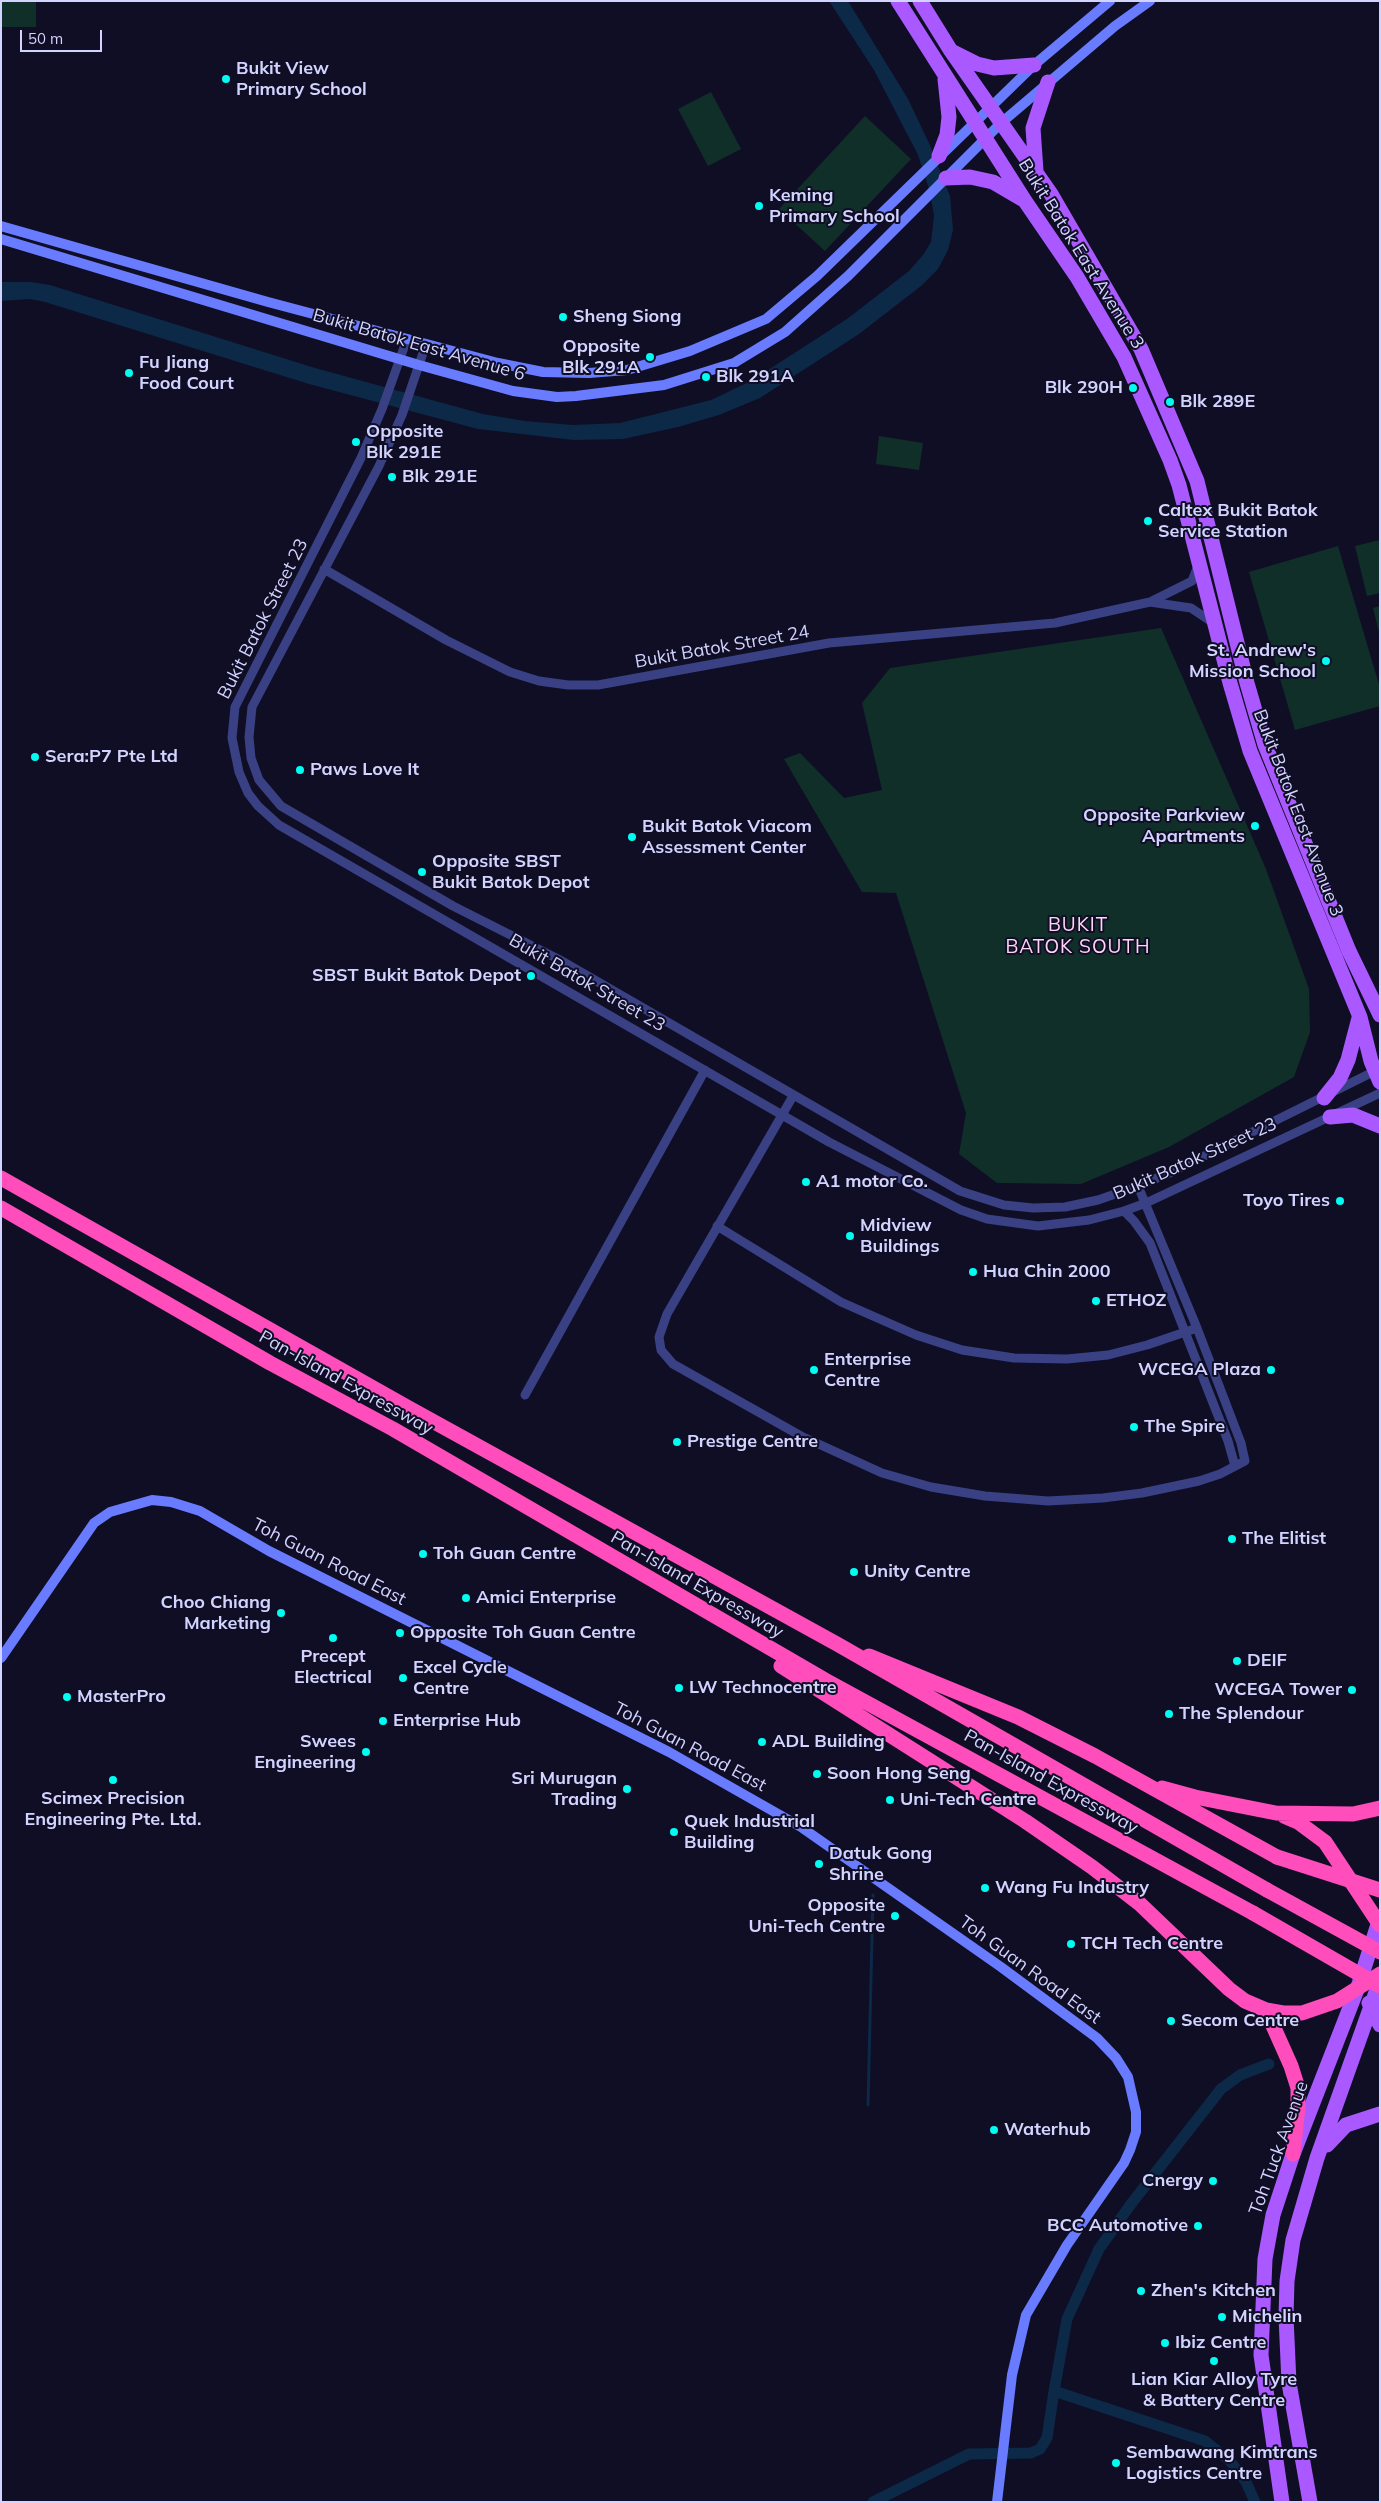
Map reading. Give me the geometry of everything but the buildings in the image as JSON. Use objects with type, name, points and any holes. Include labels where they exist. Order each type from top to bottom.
[{"type":"highway","points":[[1,1174],[36,1198]]},
{"type":"highway","name":"Pan-Island Expressway","points":[[1,1178],[424,1416],[837,1644],[1380,1952]]},
{"type":"highway","name":"Pan-Island Expressway","points":[[1,1208],[270,1363],[392,1429],[698,1608],[834,1685],[1253,1913],[1380,1986]]},
{"type":"highway","points":[[698,1608],[718,1627],[1062,1845],[1140,1904],[1229,1989],[1246,2001],[1266,2010],[1283,2013],[1316,2010],[1337,2001],[1380,1974]]},
{"type":"highway","points":[[837,1644],[901,1668],[1018,1717],[1278,1857],[1380,1890]]},
{"type":"highway","points":[[1139,1781],[1195,1797],[1276,1813],[1353,1814],[1380,1808]]},
{"type":"highway","points":[[1276,1813],[1298,1822],[1325,1842],[1379,1922]]},
{"type":"highway","points":[[1266,2010],[1291,2066],[1298,2088],[1293,2154]]},
{"type":"main road","name":"Bukit Batok East Avenue 3","points":[[898,1],[942,67],[1025,201],[1077,277],[1124,357],[1170,460],[1179,485],[1250,750],[1360,1017],[1378,1074]]},
{"type":"main road","name":"Bukit Batok East Avenue 3","points":[[920,1],[951,52],[1036,173],[1124,317],[1141,349],[1197,481],[1242,665],[1265,745],[1366,990],[1380,1015]]},
{"type":"main road","name":"Bukit Batok East Avenue 6","points":[[1,226],[426,344],[543,372],[589,373],[627,370],[690,351],[766,318],[817,276],[975,120],[1034,65],[1110,1]]},
{"type":"main road","name":"Bukit Batok East Avenue 6","points":[[1,239],[401,360],[513,390],[557,397],[664,385],[734,363],[785,332],[848,276],[986,137],[1115,26],[1150,1]]},
{"type":"main road","points":[[951,52],[977,64],[994,68],[1034,65]]},
{"type":"main road","points":[[937,157],[946,135],[949,117],[948,89],[942,67]]},
{"type":"main road","points":[[1036,173],[1033,128],[1048,82]]},
{"type":"main road","points":[[945,179],[970,178],[993,182],[1025,201]]},
{"type":"main road","points":[[1366,990],[1380,1002]]},
{"type":"main road","points":[[1324,1098],[1343,1072],[1360,1017]]},
{"type":"main road","points":[[1330,1117],[1353,1115],[1380,1126]]},
{"type":"main road","name":"Toh Guan Road East","points":[[1,1658],[94,1523],[110,1512],[130,1504],[152,1500],[171,1502],[200,1511],[269,1551],[669,1752],[801,1826],[1001,1967],[1097,2038],[1116,2058],[1128,2077],[1136,2112],[1136,2132],[1130,2150],[1067,2245],[1026,2315],[1012,2375],[1003,2435],[997,2502]]},
{"type":"main road","points":[[1366,1963],[1379,1922]]},
{"type":"main road","points":[[1366,1963],[1380,1952]]},
{"type":"main road","name":"Toh Tuck Avenue","points":[[1282,2502],[1261,2356],[1265,2259],[1273,2215],[1293,2154],[1366,1963]]},
{"type":"main road","points":[[1310,2502],[1289,2383],[1286,2318],[1287,2281],[1293,2240],[1317,2158],[1380,1981]]},
{"type":"main road","points":[[1358,1987],[1371,2006],[1380,2025]]},
{"type":"main road","points":[[1317,2158],[1346,2125],[1380,2114]]},
{"type":"street","name":"Bukit Batok Street 23","points":[[407,338],[401,360],[382,409],[330,523],[238,699],[232,727],[233,751],[248,793],[268,816],[285,829],[369,875],[829,1142],[961,1210],[987,1219],[1038,1226],[1089,1220],[1124,1211],[1146,1203],[1380,1093]]},
{"type":"street","name":"Bukit Batok Street 23","points":[[426,344],[402,415],[379,466],[256,696],[250,714],[249,737],[251,758],[259,780],[273,799],[293,816],[453,906],[560,960],[960,1191],[990,1201],[1026,1207],[1065,1207],[1098,1200],[1138,1186],[1378,1074]]},
{"type":"street","name":"Bukit Batok Street 24","points":[[324,569],[446,640],[510,672],[538,681],[568,685],[598,685],[829,644],[1055,623],[1150,602],[1192,581],[1197,572],[1198,561]]},
{"type":"street","name":"Bukit Batok Street 24","points":[[1150,602],[1192,608],[1215,624]]},
{"type":"street","points":[[525,1395],[706,1070]]},
{"type":"street","points":[[793,1096],[664,1321],[659,1341],[662,1354],[673,1364],[702,1381],[841,1456],[882,1472],[931,1487],[985,1496],[1048,1501],[1142,1493],[1199,1481],[1244,1461],[1242,1450],[1197,1328],[1138,1186]]},
{"type":"street","points":[[1124,1211],[1134,1220],[1150,1243],[1228,1441],[1234,1466]]},
{"type":"street","points":[[718,1226],[849,1306],[916,1335],[956,1349],[1014,1358],[1067,1359],[1108,1355],[1148,1346],[1197,1328]]},
{"type":"green space","points":[[1,1],[36,1],[36,27],[1,27]]},
{"type":"green space","points":[[711,92],[741,149],[708,166],[678,109]]},
{"type":"green space","points":[[865,116],[911,159],[825,251],[779,209]]},
{"type":"green space","points":[[879,436],[923,443],[919,470],[876,464]]},
{"type":"green space","points":[[1380,540],[1380,593],[1367,596],[1355,546]]},
{"type":"green space","name":"St. Andrew's Mission School","points":[[1338,546],[1380,688],[1380,706],[1295,730],[1249,572]]},
{"type":"green space","points":[[1380,606],[1380,636],[1373,608]]},
{"type":"green space","points":[[1161,628],[1266,869],[1309,989],[1310,1032],[1294,1077],[1169,1147],[1081,1184],[997,1183],[959,1154],[966,1113],[896,893],[862,892],[784,759],[800,753],[844,798],[882,790],[862,703],[890,668]]},
{"type":"water","points":[[829,1],[848,1],[908,99],[929,143],[950,196],[953,230],[948,250],[938,269],[921,286],[859,334],[760,398],[719,415],[678,427],[623,439],[574,440],[478,429],[309,384],[45,302],[30,299],[1,301],[1,282],[31,282],[50,285],[315,368],[483,414],[525,421],[573,425],[620,423],[711,400],[751,381],[847,319],[909,271],[931,242],[934,216],[930,192],[918,155],[874,70]]},
{"type":"waterway","points":[[868,2105],[873,1895]]},
{"type":"waterway","points":[[1054,2391],[1067,2319],[1099,2249],[1131,2204],[1221,2089],[1240,2075],[1269,2064]]},
{"type":"waterway","points":[[873,2502],[969,2454],[1031,2453],[1040,2449],[1047,2438],[1054,2391],[1205,2441],[1230,2461],[1246,2482],[1255,2502]]},
{"type":"place","name":"Bukit View Primary School","points":[[226,79]]},
{"type":"place","name":"Keming Primary School","points":[[759,206]]},
{"type":"place","name":"Sheng Siong","points":[[563,317]]},
{"type":"place","name":"Opposite Blk 291A","points":[[650,357]]},
{"type":"place","name":"Fu Jiang Food Court","points":[[129,373]]},
{"type":"place","name":"Blk 291A","points":[[706,377]]},
{"type":"place","name":"Blk 290H","points":[[1133,388]]},
{"type":"place","name":"Blk 289E","points":[[1170,402]]},
{"type":"place","name":"Opposite Blk 291E","points":[[356,442]]},
{"type":"place","name":"Blk 291E","points":[[392,477]]},
{"type":"place","name":"Caltex Bukit Batok Service Station","points":[[1148,521]]},
{"type":"place","name":"St. Andrew's Mission School","points":[[1326,661]]},
{"type":"place","name":"Sera:P7 Pte Ltd","points":[[35,757]]},
{"type":"place","name":"Paws Love It","points":[[300,770]]},
{"type":"place","name":"Opposite Parkview Apartments","points":[[1255,826]]},
{"type":"place","name":"Bukit Batok Viacom Assessment Center","points":[[632,837]]},
{"type":"place","name":"Opposite SBST Bukit Batok Depot","points":[[422,872]]},
{"type":"place","name":"SBST Bukit Batok Depot","points":[[531,976]]},
{"type":"place","name":"A1 motor Co.","points":[[806,1182]]},
{"type":"place","name":"Toyo Tires","points":[[1340,1201]]},
{"type":"place","name":"Midview Buildings","points":[[850,1236]]},
{"type":"place","name":"Hua Chin 2000","points":[[973,1272]]},
{"type":"place","name":"ETHOZ","points":[[1096,1301]]},
{"type":"place","name":"Enterprise Centre","points":[[814,1370]]},
{"type":"place","name":"WCEGA Plaza","points":[[1271,1370]]},
{"type":"place","name":"The Spire","points":[[1134,1427]]},
{"type":"place","name":"Prestige Centre","points":[[677,1442]]},
{"type":"place","name":"The Elitist","points":[[1232,1539]]},
{"type":"place","name":"Toh Guan Centre","points":[[423,1554]]},
{"type":"place","name":"Unity Centre","points":[[854,1572]]},
{"type":"place","name":"Amici Enterprise","points":[[466,1598]]},
{"type":"place","name":"Choo Chiang Marketing","points":[[281,1613]]},
{"type":"place","name":"Opposite Toh Guan Centre","points":[[400,1633]]},
{"type":"place","name":"Precept Electrical","points":[[333,1638]]},
{"type":"place","name":"DEIF","points":[[1237,1661]]},
{"type":"place","name":"Excel Cycle Centre","points":[[403,1678]]},
{"type":"place","name":"LW Technocentre","points":[[679,1688]]},
{"type":"place","name":"WCEGA Tower","points":[[1352,1690]]},
{"type":"place","name":"MasterPro","points":[[67,1697]]},
{"type":"place","name":"The Splendour","points":[[1169,1714]]},
{"type":"place","name":"Enterprise Hub","points":[[383,1721]]},
{"type":"place","name":"ADL Building","points":[[762,1742]]},
{"type":"place","name":"Swees Engineering","points":[[366,1752]]},
{"type":"place","name":"Soon Hong Seng","points":[[817,1774]]},
{"type":"place","name":"Scimex Precision Engineering Pte. Ltd.","points":[[113,1780]]},
{"type":"place","name":"Sri Murugan Trading","points":[[627,1789]]},
{"type":"place","name":"Uni-Tech Centre","points":[[890,1800]]},
{"type":"place","name":"Quek Industrial Building","points":[[674,1832]]},
{"type":"place","name":"Datuk Gong Shrine","points":[[819,1864]]},
{"type":"place","name":"Wang Fu Industry","points":[[985,1888]]},
{"type":"place","name":"Opposite Uni-Tech Centre","points":[[895,1916]]},
{"type":"place","name":"TCH Tech Centre","points":[[1071,1944]]},
{"type":"place","name":"Secom Centre","points":[[1171,2021]]},
{"type":"place","name":"Waterhub","points":[[994,2130]]},
{"type":"place","name":"Cnergy","points":[[1213,2181]]},
{"type":"place","name":"BCC Automotive","points":[[1198,2226]]},
{"type":"place","name":"Zhen's Kitchen","points":[[1141,2291]]},
{"type":"place","name":"Michelin","points":[[1222,2317]]},
{"type":"place","name":"Ibiz Centre","points":[[1165,2343]]},
{"type":"place","name":"Lian Kiar Alloy Tyre & Battery Centre","points":[[1214,2361]]},
{"type":"place","name":"Sembawang Kimtrans Logistics Centre","points":[[1116,2463]]},
{"type":"district","name":"BUKIT BATOK SOUTH","points":[[1078,936]]}]
